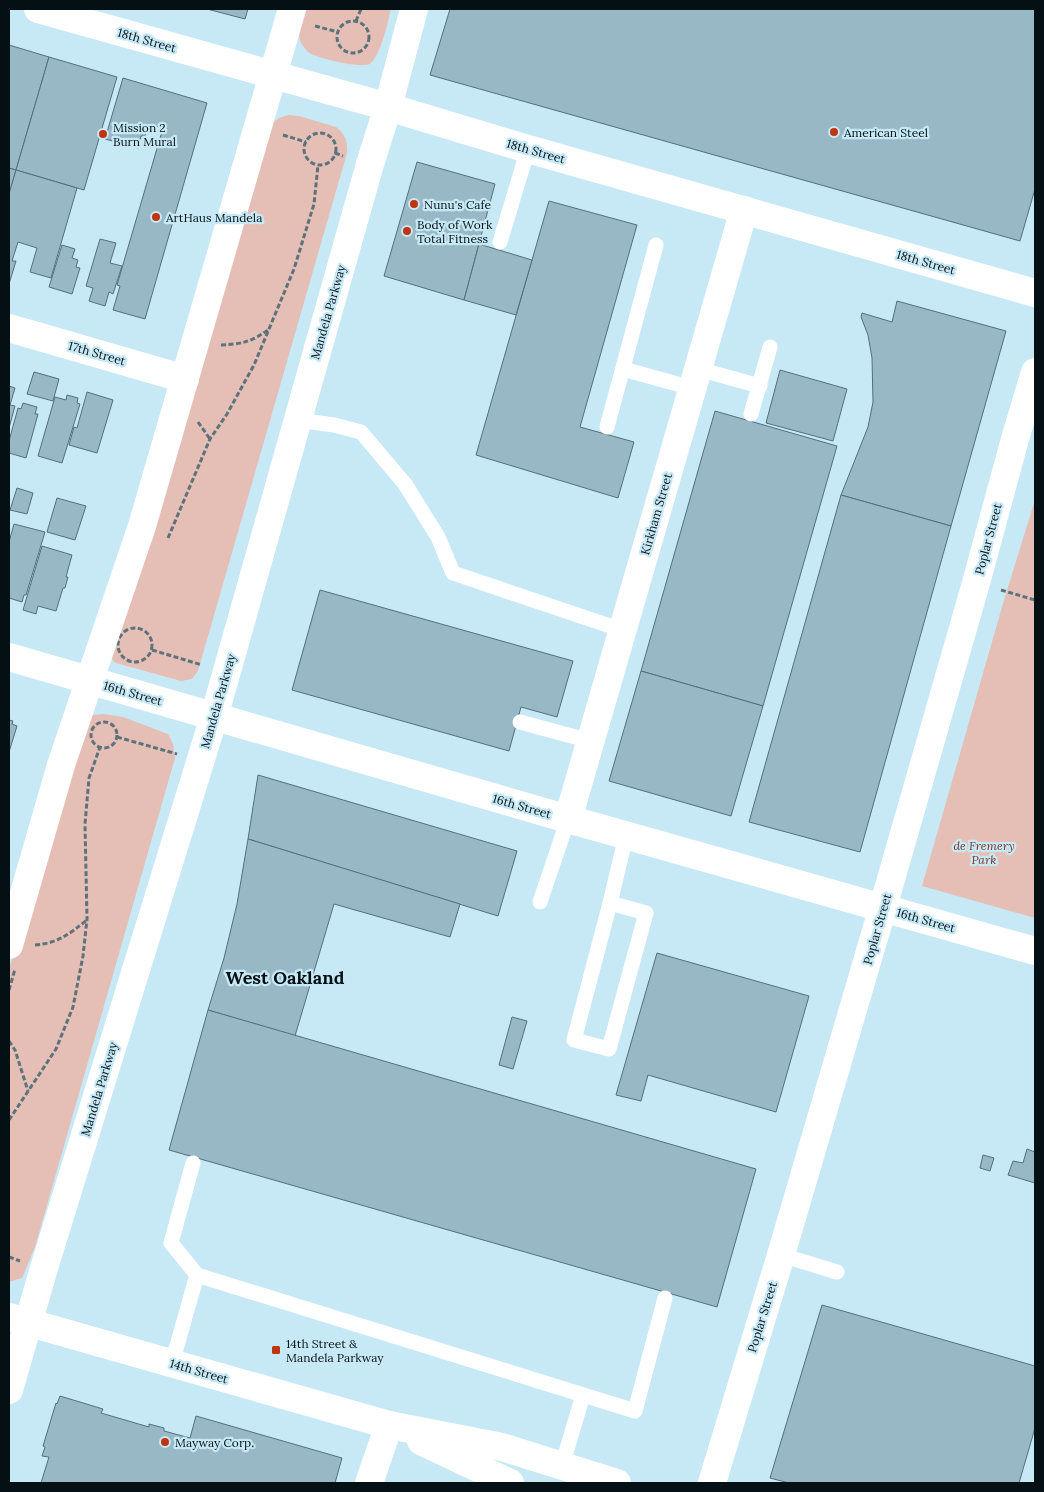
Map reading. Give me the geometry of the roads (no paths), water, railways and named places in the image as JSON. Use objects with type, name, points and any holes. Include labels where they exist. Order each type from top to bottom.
[{"type":"street","name":"18th Street","points":[[38,9],[388,107],[528,149],[1035,293]]},
{"type":"street","name":"Mandela Parkway","points":[[9,1390],[19,1320],[214,717],[370,164],[388,107],[414,9]]},
{"type":"street","points":[[21,945],[61,766],[142,526],[273,76],[300,16]]},
{"type":"street","name":"Kirkham Street","points":[[568,819],[744,210]]},
{"type":"street","name":"17th Street","points":[[9,328],[185,379]]},
{"type":"street","name":"Poplar Street","points":[[712,1483],[883,907],[1035,372]]},
{"type":"street","name":"16th Street","points":[[9,657],[626,836],[1035,951]]},
{"type":"street","name":"14th Street","points":[[19,1320],[389,1425],[502,1447],[617,1483]]},
{"type":"street","points":[[369,1483],[389,1425]]},
{"type":"street","name":"14th Street","points":[[389,1425],[510,1483]]},
{"type":"lane","points":[[500,242],[528,149]]},
{"type":"lane","points":[[606,427],[656,245]]},
{"type":"lane","points":[[752,414],[770,347]]},
{"type":"lane","points":[[622,369],[760,386]]},
{"type":"lane","points":[[297,420],[334,425],[361,432],[405,484],[438,537],[453,573],[622,630]]},
{"type":"lane","points":[[520,722],[590,741]]},
{"type":"lane","points":[[540,902],[568,819]]},
{"type":"lane","points":[[610,903],[646,913],[609,1049],[574,1040],[626,836]]},
{"type":"lane","points":[[193,1164],[171,1243],[197,1275],[635,1411],[665,1298]]},
{"type":"lane","points":[[781,1255],[837,1272]]},
{"type":"lane","points":[[172,1363],[197,1275]]},
{"type":"lane","points":[[562,1466],[583,1395]]},
{"type":"place","name":"American Steel","points":[[834,132]]},
{"type":"place","name":"Mission 2 Burn Mural","points":[[103,134]]},
{"type":"place","name":"Nunu's Cafe","points":[[414,204]]},
{"type":"place","name":"ArtHaus Mandela","points":[[156,217]]},
{"type":"place","name":"Body of Work Total Fitness","points":[[407,231]]},
{"type":"place","name":"14th Street & Mandela Parkway","points":[[276,1350]]},
{"type":"place","name":"Mayway Corp.","points":[[165,1442]]},
{"type":"district","name":"West Oakland","points":[[285,977]]},
{"type":"park label","name":"de Fremery Park","points":[[984,852]]}]
